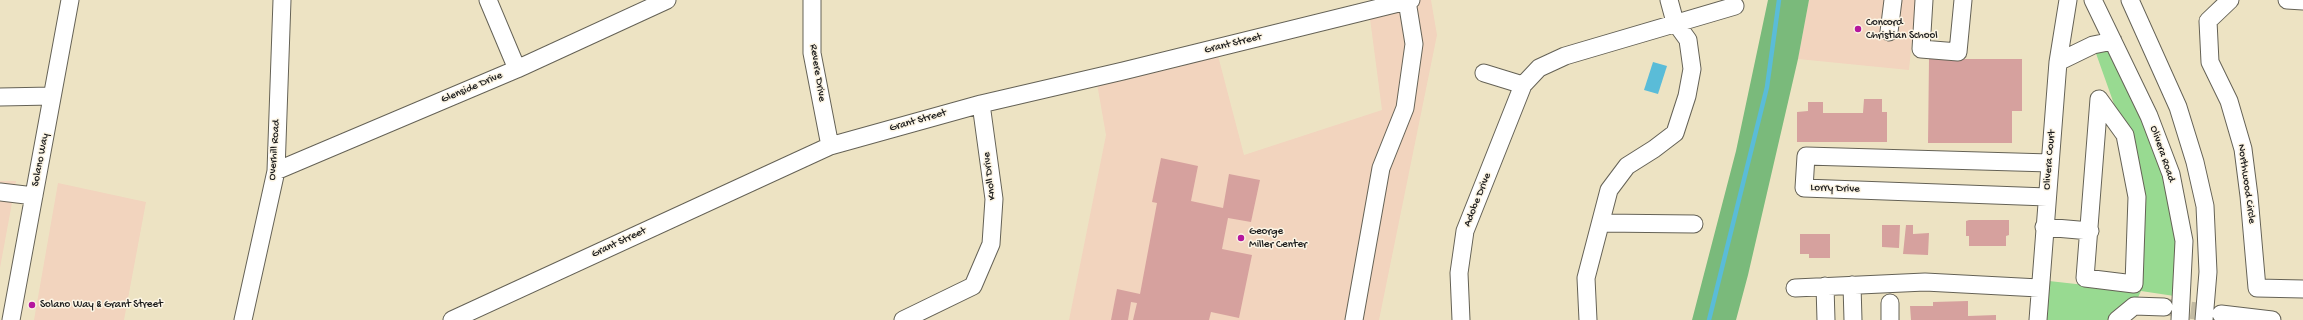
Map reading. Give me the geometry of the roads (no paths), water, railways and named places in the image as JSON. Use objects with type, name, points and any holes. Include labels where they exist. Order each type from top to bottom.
[{"type":"street","name":"Solano Way","points":[[11,320],[70,0]]},
{"type":"street","name":"Overhill Road","points":[[243,320],[276,171],[282,0]]},
{"type":"street","points":[[488,0],[517,69]]},
{"type":"street","name":"Glenside Drive","points":[[276,171],[517,69],[667,0]]},
{"type":"street","name":"Revere Drive","points":[[812,0],[812,53],[830,146]]},
{"type":"street","points":[[1588,320],[1586,278],[1609,190],[1627,166],[1654,149],[1674,133],[1687,96],[1692,69],[1688,40],[1675,22],[1669,0]]},
{"type":"street","points":[[1889,32],[1893,0]]},
{"type":"street","points":[[1924,0],[1921,49],[1958,52],[1963,0]]},
{"type":"street","name":"Olivera Court","points":[[2038,320],[2039,288],[2058,62],[2068,0]]},
{"type":"street","name":"Olivera Road","points":[[2094,0],[2149,116],[2171,174],[2184,241],[2180,320]]},
{"type":"street","points":[[2130,0],[2178,107],[2195,162],[2205,206],[2208,272],[2204,320]]},
{"type":"street","name":"Northwood Circle","points":[[2230,0],[2208,21],[2210,62],[2229,101],[2243,149],[2249,196],[2257,288],[2303,289]]},
{"type":"street","points":[[2287,0],[2303,1]]},
{"type":"street","points":[[1354,320],[1381,168],[1405,108],[1414,44],[1402,1]]},
{"type":"street","name":"Grant Street","points":[[458,319],[830,146],[981,104],[1123,72],[1402,1]]},
{"type":"street","name":"Adobe Drive","points":[[1461,320],[1459,273],[1465,231],[1523,85],[1539,68],[1565,56],[1675,22],[1735,6]]},
{"type":"street","points":[[2058,62],[2093,45],[2113,41]]},
{"type":"street","points":[[1484,73],[1523,85]]},
{"type":"street","points":[[0,97],[52,96]]},
{"type":"street","points":[[2099,99],[2125,135],[2137,198],[2134,284],[2085,278],[2090,231],[2092,200],[2099,99]]},
{"type":"street","name":"Knoll Drive","points":[[903,320],[973,286],[991,244],[994,199],[981,104]]},
{"type":"street","name":"Lorry Drive","points":[[2047,197],[1804,188],[1806,156],[2050,163]]},
{"type":"street","points":[[0,192],[34,196]]},
{"type":"street","points":[[1601,223],[1694,224]]},
{"type":"street","points":[[2044,227],[2090,231]]},
{"type":"street","points":[[1795,288],[1925,282],[2039,288]]},
{"type":"street","points":[[1852,285],[1853,320]]},
{"type":"street","points":[[1825,286],[1826,320]]},
{"type":"street","points":[[1890,303],[1890,320]]},
{"type":"street","points":[[2117,320],[2134,306],[2164,307]]},
{"type":"street","points":[[2222,314],[2272,320]]},
{"type":"water","points":[[1653,62],[1667,66],[1658,94],[1644,90]]},
{"type":"waterway","points":[[1709,320],[1767,87],[1779,0]]},
{"type":"tunnel","points":[[2166,307],[2219,314]]},
{"type":"place","name":"Concord Christian School","points":[[1858,29]]},
{"type":"place","name":"George Miller Center","points":[[1241,238]]},
{"type":"place","name":"Solano Way & Grant Street","points":[[32,305]]}]
